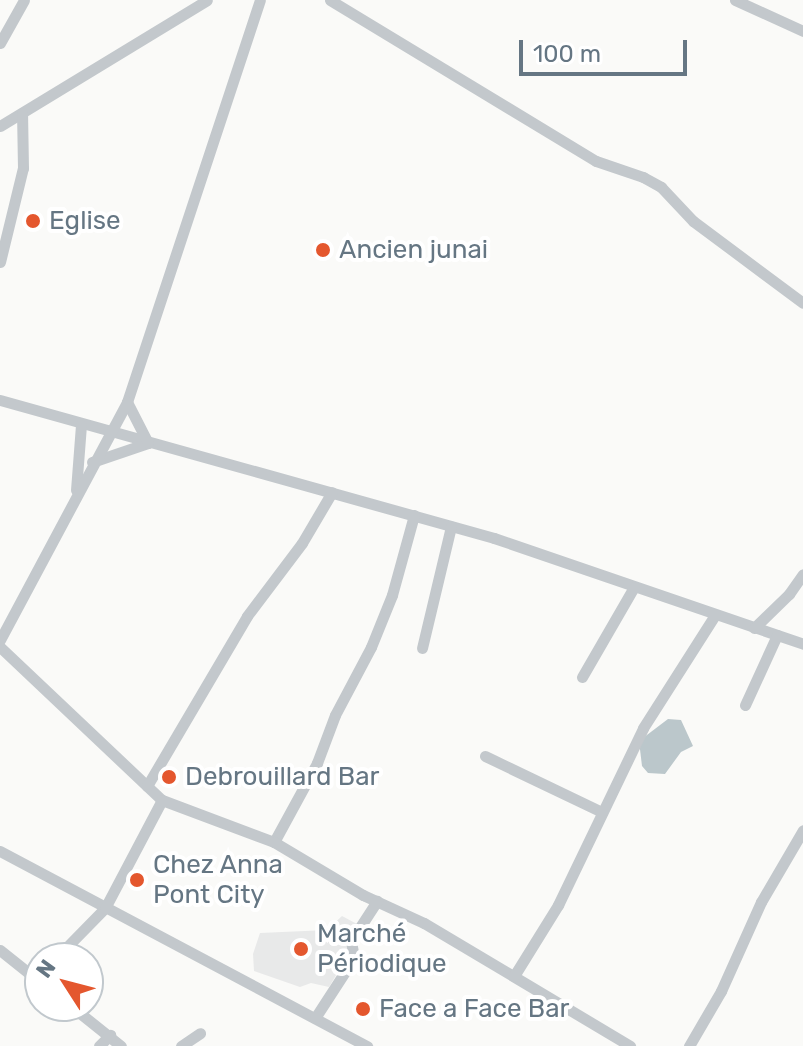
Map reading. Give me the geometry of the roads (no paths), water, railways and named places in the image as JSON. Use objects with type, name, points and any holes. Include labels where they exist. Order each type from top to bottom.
[{"type":"street","points":[[0,43],[24,0]]},
{"type":"street","points":[[0,640],[92,462],[127,402],[260,0]]},
{"type":"street","points":[[330,0],[596,161],[661,187],[693,221],[803,303]]},
{"type":"street","points":[[735,0],[803,31]]},
{"type":"street","points":[[0,126],[197,2]]},
{"type":"street","points":[[0,262],[23,168],[22,113]]},
{"type":"street","points":[[0,400],[451,526],[803,644]]},
{"type":"street","points":[[127,402],[148,443]]},
{"type":"street","points":[[76,495],[81,425]]},
{"type":"street","points":[[92,462],[148,443]]},
{"type":"street","points":[[314,487],[321,508]]},
{"type":"street","points":[[147,786],[247,616],[302,543],[332,492]]},
{"type":"street","points":[[274,842],[317,763],[335,715],[371,647],[392,595],[414,515]]},
{"type":"street","points":[[422,648],[451,526]]},
{"type":"street","points":[[754,628],[789,594],[803,574]]},
{"type":"street","points":[[582,677],[634,587]]},
{"type":"street","points":[[514,976],[558,905],[600,811],[643,728],[715,615]]},
{"type":"street","points":[[745,705],[777,635]]},
{"type":"street","points":[[0,647],[162,800],[274,842],[377,901],[424,923],[630,1046]]},
{"type":"street","points":[[485,756],[600,811]]},
{"type":"street","points":[[72,942],[105,908],[162,800]]},
{"type":"street","points":[[689,1046],[721,991],[761,902],[803,830]]},
{"type":"street","points":[[0,851],[367,1046]]},
{"type":"street","points":[[315,1018],[354,958],[351,941],[377,901]]},
{"type":"street","points":[[0,950],[24,967]]},
{"type":"street","points":[[93,1022],[121,1046]]},
{"type":"street","points":[[181,1046],[200,1033]]},
{"type":"street","points":[[99,1046],[110,1035]]},
{"type":"place","name":"Eglise","points":[[33,221]]},
{"type":"place","name":"Ancien junai","points":[[323,250]]},
{"type":"place","name":"Debrouillard Bar","points":[[169,777]]},
{"type":"place","name":"Chez Anna Pont City","points":[[137,880]]},
{"type":"place","name":"Marché Périodique","points":[[301,949]]},
{"type":"place","name":"Face a Face Bar","points":[[363,1009]]}]
